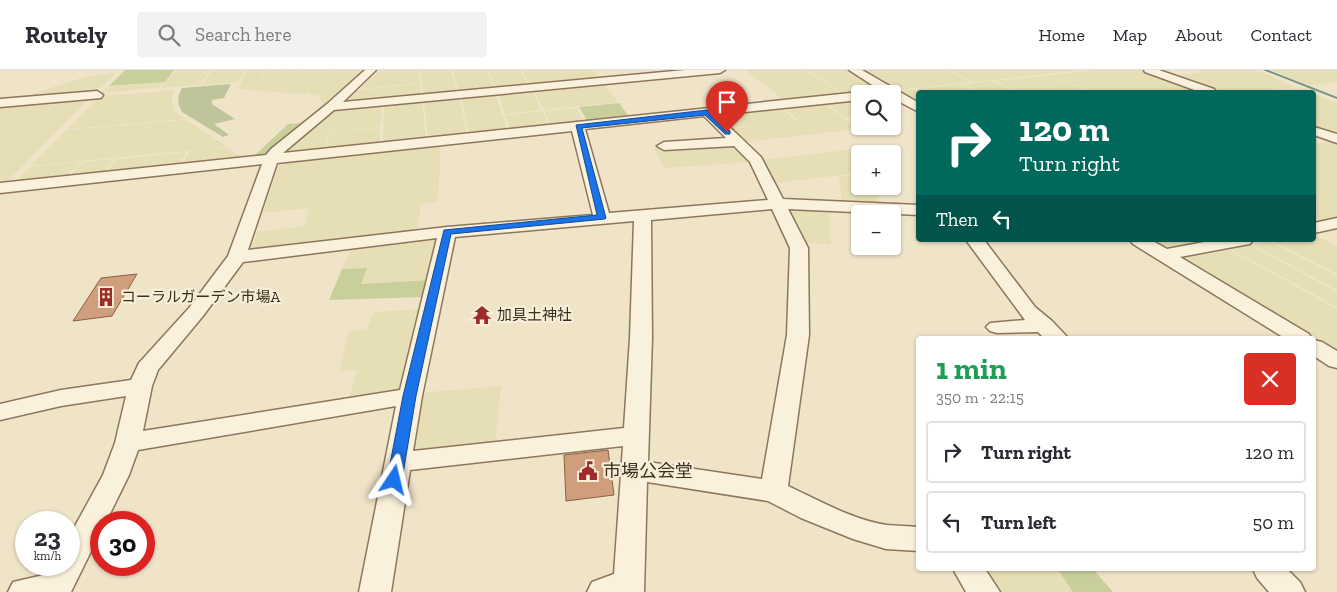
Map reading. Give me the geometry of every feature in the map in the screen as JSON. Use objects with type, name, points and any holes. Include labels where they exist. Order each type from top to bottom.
[{"type":"street","points":[[24,592],[57,589],[116,475],[128,443],[140,386],[147,368],[196,312],[237,257],[271,159],[276,152],[331,107],[371,70]]},
{"type":"street","points":[[331,107],[720,70]]},
{"type":"street","points":[[854,70],[876,85]]},
{"type":"street","points":[[1149,70],[1204,90]]},
{"type":"street","points":[[0,103],[97,95]]},
{"type":"street","points":[[0,188],[851,97]]},
{"type":"street","points":[[901,99],[916,107]]},
{"type":"street","points":[[707,112],[756,160],[799,248],[798,335],[774,491]]},
{"type":"street","points":[[578,126],[602,218]]},
{"type":"street","points":[[1316,132],[1337,139]]},
{"type":"street","points":[[664,146],[738,142]]},
{"type":"street","points":[[237,257],[447,232],[778,204],[916,210]]},
{"type":"street","points":[[620,589],[634,470],[641,338],[643,215]]},
{"type":"street","points":[[1316,228],[1337,223]]},
{"type":"street","points":[[375,592],[410,396],[447,232]]},
{"type":"street","points":[[977,242],[1028,310],[1052,332]]},
{"type":"street","points":[[1142,242],[1296,336]]},
{"type":"street","points":[[1164,255],[1233,242]]},
{"type":"street","points":[[997,327],[1052,332]]},
{"type":"street","points":[[1316,348],[1337,361]]},
{"type":"street","points":[[0,412],[61,398],[140,386]]},
{"type":"street","points":[[128,443],[410,396]]},
{"type":"street","points":[[398,462],[635,436]]},
{"type":"street","points":[[634,470],[774,491],[811,510],[864,531],[886,536],[916,539]]},
{"type":"street","points":[[969,571],[984,592]]},
{"type":"street","points":[[1270,571],[1289,592]]},
{"type":"shaded area","points":[[176,70],[210,70],[200,85],[161,88]]},
{"type":"shaded area","points":[[212,70],[245,70],[239,82],[202,85]]},
{"type":"shaded area","points":[[247,70],[264,70],[258,83],[266,70],[281,70],[277,82],[283,70],[299,70],[297,80],[301,70],[333,70],[332,77],[335,70],[362,70],[361,75],[329,103],[324,104],[317,95],[308,94],[313,78],[307,94],[271,92],[271,88],[269,92],[238,89]]},
{"type":"shaded area","points":[[380,70],[418,70],[420,83],[360,89]]},
{"type":"shaded area","points":[[420,70],[451,70],[457,93],[424,96]]},
{"type":"shaded area","points":[[453,70],[487,70],[494,89],[459,93]]},
{"type":"shaded area","points":[[488,70],[520,70],[528,86],[496,89]]},
{"type":"shaded area","points":[[522,70],[593,70],[600,79],[530,86]]},
{"type":"shaded area","points":[[746,70],[778,70],[817,98],[786,102]]},
{"type":"shaded area","points":[[779,70],[806,70],[844,96],[818,98]]},
{"type":"shaded area","points":[[808,70],[848,70],[873,85],[851,85],[851,94],[845,95]]},
{"type":"shaded area","points":[[866,70],[882,70],[914,88],[901,90],[901,85],[891,85]]},
{"type":"shaded area","points":[[883,70],[947,70],[971,82],[915,88]]},
{"type":"shaded area","points":[[949,70],[1073,70],[1075,71],[973,82]]},
{"type":"shaded area","points":[[1095,70],[1144,70],[1199,90],[1088,90],[1051,75]]},
{"type":"shaded area","points":[[1198,70],[1256,70],[1296,87],[1267,90],[1211,90],[1197,85],[1205,84],[1195,85],[1173,76],[1204,72]]},
{"type":"shaded area","points":[[1270,70],[1337,70],[1337,82],[1309,85]]},
{"type":"shaded area","points":[[116,73],[94,94],[20,98],[87,76]]},
{"type":"shaded area","points":[[1050,75],[1085,90],[1051,90],[1035,83],[1049,90],[1014,90],[994,81]]},
{"type":"shaded area","points":[[992,81],[1011,90],[975,90],[963,84]]},
{"type":"shaded area","points":[[164,82],[159,88],[101,93],[107,87]]},
{"type":"shaded area","points":[[603,82],[618,102],[544,110],[533,89]]},
{"type":"shaded area","points":[[420,84],[421,96],[343,104],[358,90]]},
{"type":"shaded area","points":[[961,84],[973,90],[916,90],[916,99],[901,91]]},
{"type":"shaded area","points":[[531,89],[541,110],[505,114],[498,92]]},
{"type":"shaded area","points":[[175,90],[172,95],[173,110],[186,119],[67,129],[100,96]]},
{"type":"shaded area","points":[[495,93],[508,131],[469,135],[461,96]]},
{"type":"shaded area","points":[[1316,95],[1337,103],[1337,136],[1316,129]]},
{"type":"shaded area","points":[[92,96],[3,186],[0,186],[0,104]]},
{"type":"shaded area","points":[[459,97],[467,135],[428,139],[424,100]]},
{"type":"shaded area","points":[[422,100],[426,140],[386,144],[389,141],[383,144],[384,104]]},
{"type":"shaded area","points":[[851,100],[851,116],[844,117],[825,102]]},
{"type":"shaded area","points":[[822,102],[851,124],[851,130],[744,142],[731,129],[799,121],[782,106]]},
{"type":"shaded area","points":[[382,104],[380,127],[325,132],[329,132],[324,150],[284,153],[339,108]]},
{"type":"shaded area","points":[[779,106],[797,121],[730,128],[715,114]]},
{"type":"shaded area","points":[[576,108],[585,123],[551,126],[544,111]]},
{"type":"shaded area","points":[[542,111],[549,127],[511,131],[505,115]]},
{"type":"shaded area","points":[[186,120],[228,147],[30,166],[66,130]]},
{"type":"shaded area","points":[[380,128],[380,144],[326,150],[330,132]]},
{"type":"shaded area","points":[[1337,141],[1337,220],[1326,222],[1316,218],[1316,144]]},
{"type":"shaded area","points":[[441,143],[438,202],[421,204],[417,233],[251,252],[257,232],[305,226],[309,208],[263,213],[280,162]]},
{"type":"shaded area","points":[[735,144],[754,162],[664,168],[654,148]]},
{"type":"shaded area","points":[[228,148],[245,160],[181,166],[190,151]]},
{"type":"shaded area","points":[[851,150],[851,174],[774,183],[761,160]]},
{"type":"shaded area","points":[[186,152],[178,167],[104,174],[117,159]]},
{"type":"shaded area","points":[[115,159],[102,174],[68,178],[83,162]]},
{"type":"shaded area","points":[[81,162],[65,178],[14,183],[30,167]]},
{"type":"shaded area","points":[[839,176],[851,177],[851,195],[876,195],[879,205],[842,202]]},
{"type":"shaded area","points":[[828,207],[831,244],[805,243],[787,208]]},
{"type":"shaded area","points":[[432,236],[440,240],[430,280],[360,284],[367,268],[342,269],[353,246]]},
{"type":"shaded area","points":[[1316,236],[1337,246],[1337,274],[1273,242],[1316,242]]},
{"type":"shaded area","points":[[1158,242],[1213,242],[1170,249]]},
{"type":"shaded area","points":[[1270,242],[1337,276],[1337,290],[1253,245]]},
{"type":"shaded area","points":[[1250,245],[1337,292],[1337,307],[1231,249]]},
{"type":"shaded area","points":[[1230,250],[1337,309],[1337,350],[1316,336],[1181,258]]},
{"type":"shaded area","points":[[421,309],[404,390],[348,401],[357,370],[339,371],[349,331],[366,330],[374,312]]},
{"type":"shaded area","points":[[501,386],[495,447],[407,452],[417,393]]},
{"type":"shaded area","points":[[979,571],[1057,571],[1073,592],[995,592]]},
{"type":"green space","points":[[125,70],[174,70],[165,82],[109,86]]},
{"type":"green space","points":[[231,84],[224,98],[212,100],[212,104],[235,119],[214,124],[229,135],[223,137],[182,112],[179,106],[179,94],[182,88]]},
{"type":"green space","points":[[619,103],[630,118],[588,122],[579,107]]},
{"type":"green space","points":[[305,123],[266,158],[253,157],[288,124]]},
{"type":"green space","points":[[367,268],[361,284],[430,280],[425,297],[329,300],[342,269]]},
{"type":"green space","points":[[1058,571],[1095,571],[1113,592],[1073,592]]},
{"type":"building","name":"コーラルガーデン市場A","points":[[137,274],[112,316],[73,321],[101,278]]},
{"type":"building","name":"市場公会堂","points":[[608,450],[614,495],[566,501],[564,455]]},
{"type":"waterway","points":[[1265,70],[1337,98]]},
{"type":"place","name":"コーラルガーデン市場A","points":[[106,297]]},
{"type":"place","name":"加具土神社","points":[[482,315]]},
{"type":"place","name":"市場公会堂","points":[[588,471]]},
{"type":"route","points":[[394,480],[410,396],[447,232],[602,218],[578,126],[707,112],[727,132]]}]
